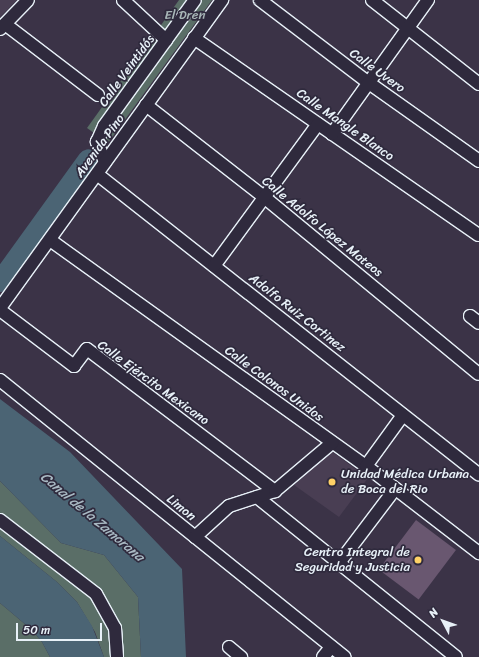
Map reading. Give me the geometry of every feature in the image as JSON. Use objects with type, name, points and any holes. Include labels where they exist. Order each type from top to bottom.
[{"type":"street","points":[[28,0],[2,27],[98,95]]},
{"type":"street","points":[[123,0],[166,40]]},
{"type":"street","name":"Calle Veintidós","points":[[105,162],[97,142],[104,126],[195,0]]},
{"type":"street","name":"Avenida Pino","points":[[0,309],[222,0]]},
{"type":"street","name":"Calle Uvero","points":[[260,0],[369,83],[479,161]]},
{"type":"street","points":[[372,0],[479,84]]},
{"type":"street","points":[[332,134],[428,0]]},
{"type":"street","name":"Calle Mangle Blanco","points":[[194,38],[479,235]]},
{"type":"street","name":"Calle Adolfo López Mateos","points":[[146,105],[264,198],[479,374]]},
{"type":"street","points":[[214,266],[318,124]]},
{"type":"street","name":"Adolfo Ruiz Cortinez","points":[[97,174],[479,475]]},
{"type":"street","name":"Calle Colonos Unidos","points":[[50,240],[366,466],[479,553]]},
{"type":"street","name":"Calle Ejército Mexicano","points":[[0,309],[74,366],[87,349],[275,491]]},
{"type":"street","name":"Limon","points":[[0,380],[344,657]]},
{"type":"street","points":[[366,466],[403,415]]},
{"type":"street","points":[[195,537],[229,506],[275,491],[332,443]]},
{"type":"street","points":[[339,563],[395,489]]},
{"type":"street","points":[[258,497],[456,657]]},
{"type":"street","points":[[0,520],[96,594],[115,628],[117,657]]},
{"type":"street","points":[[229,647],[241,657]]},
{"type":"street","points":[[323,657],[331,647]]},
{"type":"shaded area","points":[[0,0],[17,0],[0,17]]},
{"type":"shaded area","name":"Unidad Médica Urbana de Boca del Rio","points":[[331,451],[368,478],[339,517],[294,485]]},
{"type":"green space","name":"El Dren","points":[[179,0],[212,0],[108,143],[87,128]]},
{"type":"green space","points":[[0,481],[61,543],[104,555],[138,597],[141,657],[104,657],[95,632],[77,602],[57,582],[0,536]]},
{"type":"green space","points":[[0,603],[32,630],[42,642],[50,657],[0,657]]},
{"type":"water","name":"Canal de la Zamorana","points":[[0,399],[70,452],[182,569],[186,657],[141,657],[138,597],[104,555],[61,543],[0,481]]},
{"type":"water","points":[[0,536],[57,582],[77,602],[92,626],[104,657],[50,657],[42,642],[32,630],[0,603]]},
{"type":"building","name":"Centro Integral de Seguridad y Justicia","points":[[416,520],[456,550],[419,600],[379,570]]},
{"type":"waterway","points":[[0,281],[88,159]]},
{"type":"place","name":"Unidad Médica Urbana de Boca del Rio","points":[[332,482]]},
{"type":"place","name":"Centro Integral de Seguridad y Justicia","points":[[418,560]]}]
